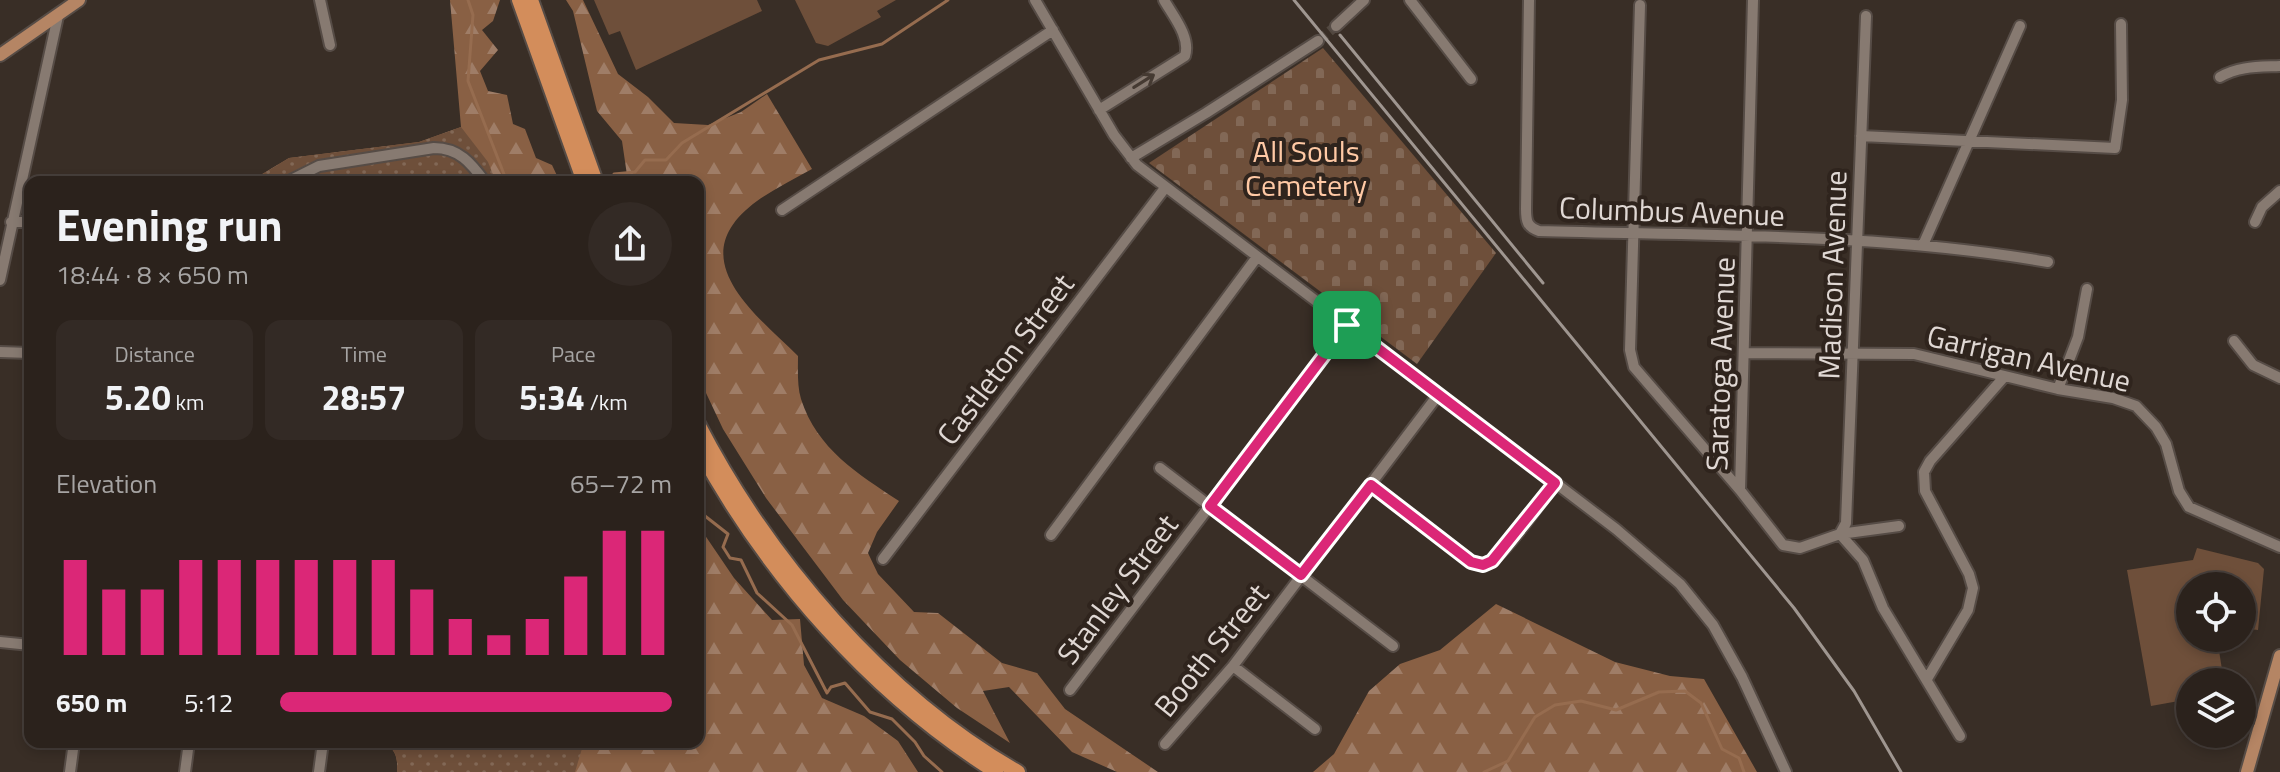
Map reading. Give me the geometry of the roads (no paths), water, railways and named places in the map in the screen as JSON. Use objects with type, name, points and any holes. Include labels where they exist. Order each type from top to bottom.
[{"type":"highway","points":[[519,0],[582,176]]},
{"type":"highway","points":[[531,0],[594,176]]},
{"type":"highway","points":[[704,435],[770,541],[839,625],[918,700],[975,744],[1018,772]]},
{"type":"highway","points":[[704,457],[754,537],[830,630],[907,706],[996,772]]},
{"type":"main road","points":[[0,55],[79,0]]},
{"type":"main road","points":[[2247,772],[2280,656]]},
{"type":"street","points":[[320,0],[330,45]]},
{"type":"street","points":[[1035,0],[1099,110],[1131,158],[1165,188],[1654,559],[1692,598],[1734,660],[1786,772]]},
{"type":"street","points":[[1099,110],[1185,56],[1187,51],[1183,33],[1164,0]]},
{"type":"street","points":[[1336,26],[1364,0]]},
{"type":"street","points":[[1410,0],[1471,79]]},
{"type":"street","name":"Columbus Avenue","points":[[1529,0],[1526,209],[1527,222],[1532,229],[1923,245],[2048,262]]},
{"type":"street","name":"Saratoga Avenue","points":[[1740,490],[1753,0]]},
{"type":"street","points":[[1640,5],[1630,350],[1634,367],[1783,545],[1800,548],[1840,534],[1899,526]]},
{"type":"street","points":[[0,280],[58,16]]},
{"type":"street","name":"Madison Avenue","points":[[1840,534],[1846,523],[1866,16]]},
{"type":"street","points":[[1861,136],[2115,148],[2122,100],[2121,24]]},
{"type":"street","points":[[1923,245],[2020,26]]},
{"type":"street","points":[[782,210],[1053,30]]},
{"type":"street","points":[[1131,158],[1318,41]]},
{"type":"street","points":[[2220,77],[2246,67],[2280,66]]},
{"type":"street","points":[[299,176],[319,166],[434,148],[459,153],[480,176]]},
{"type":"street","name":"Castleton Street","points":[[883,559],[1165,188]]},
{"type":"street","points":[[2255,222],[2262,207],[2280,191]]},
{"type":"street","points":[[11,222],[24,222]]},
{"type":"street","points":[[1051,535],[1257,257]]},
{"type":"street","points":[[2058,389],[2078,337],[2087,289]]},
{"type":"street","name":"Stanley Street","points":[[1070,690],[1347,325]]},
{"type":"street","points":[[2234,341],[2253,365],[2280,378]]},
{"type":"street","points":[[0,352],[24,353]]},
{"type":"street","name":"Garrigan Avenue","points":[[1744,353],[1914,354],[2058,389],[2113,398],[2136,406],[2156,427],[2166,444],[2179,491],[2189,507],[2280,547]]},
{"type":"street","points":[[1927,679],[1968,610],[1973,588],[1969,574],[1925,491],[1924,472],[1930,461],[2004,377]]},
{"type":"street","name":"Booth Street","points":[[1165,744],[1233,666],[1438,395]]},
{"type":"street","points":[[1160,468],[1393,646]]},
{"type":"street","points":[[1371,485],[1471,562],[1483,565],[1503,551],[1555,483]]},
{"type":"street","points":[[1840,534],[1863,560],[1883,608],[1960,736]]},
{"type":"street","points":[[0,642],[24,644]]},
{"type":"street","points":[[1233,666],[1315,729]]},
{"type":"street","points":[[70,772],[73,748]]},
{"type":"street","points":[[185,772],[188,748]]},
{"type":"street","points":[[319,772],[322,748]]},
{"type":"waterway","points":[[468,0],[473,15],[468,81],[505,176]]},
{"type":"waterway","points":[[614,174],[635,172],[645,160],[666,160],[682,143],[819,60],[882,44],[948,0]]},
{"type":"waterway","points":[[704,513],[728,534],[723,547],[730,558],[741,560],[757,593],[792,625],[827,693],[831,687],[845,683],[870,712],[892,719],[942,772]]},
{"type":"waterway","points":[[1484,772],[1508,761],[1535,717],[1555,705],[1581,701],[1616,710],[1659,692],[1685,691],[1701,703],[1722,749],[1739,758],[1744,772]]},
{"type":"tunnel","points":[[1318,41],[1336,26]]},
{"type":"railway","points":[[1294,0],[1794,608],[1854,691],[1901,772]]},
{"type":"railway","points":[[1340,35],[1543,283]]},
{"type":"park label","name":"All Souls Cemetery","points":[[1306,168]]}]
